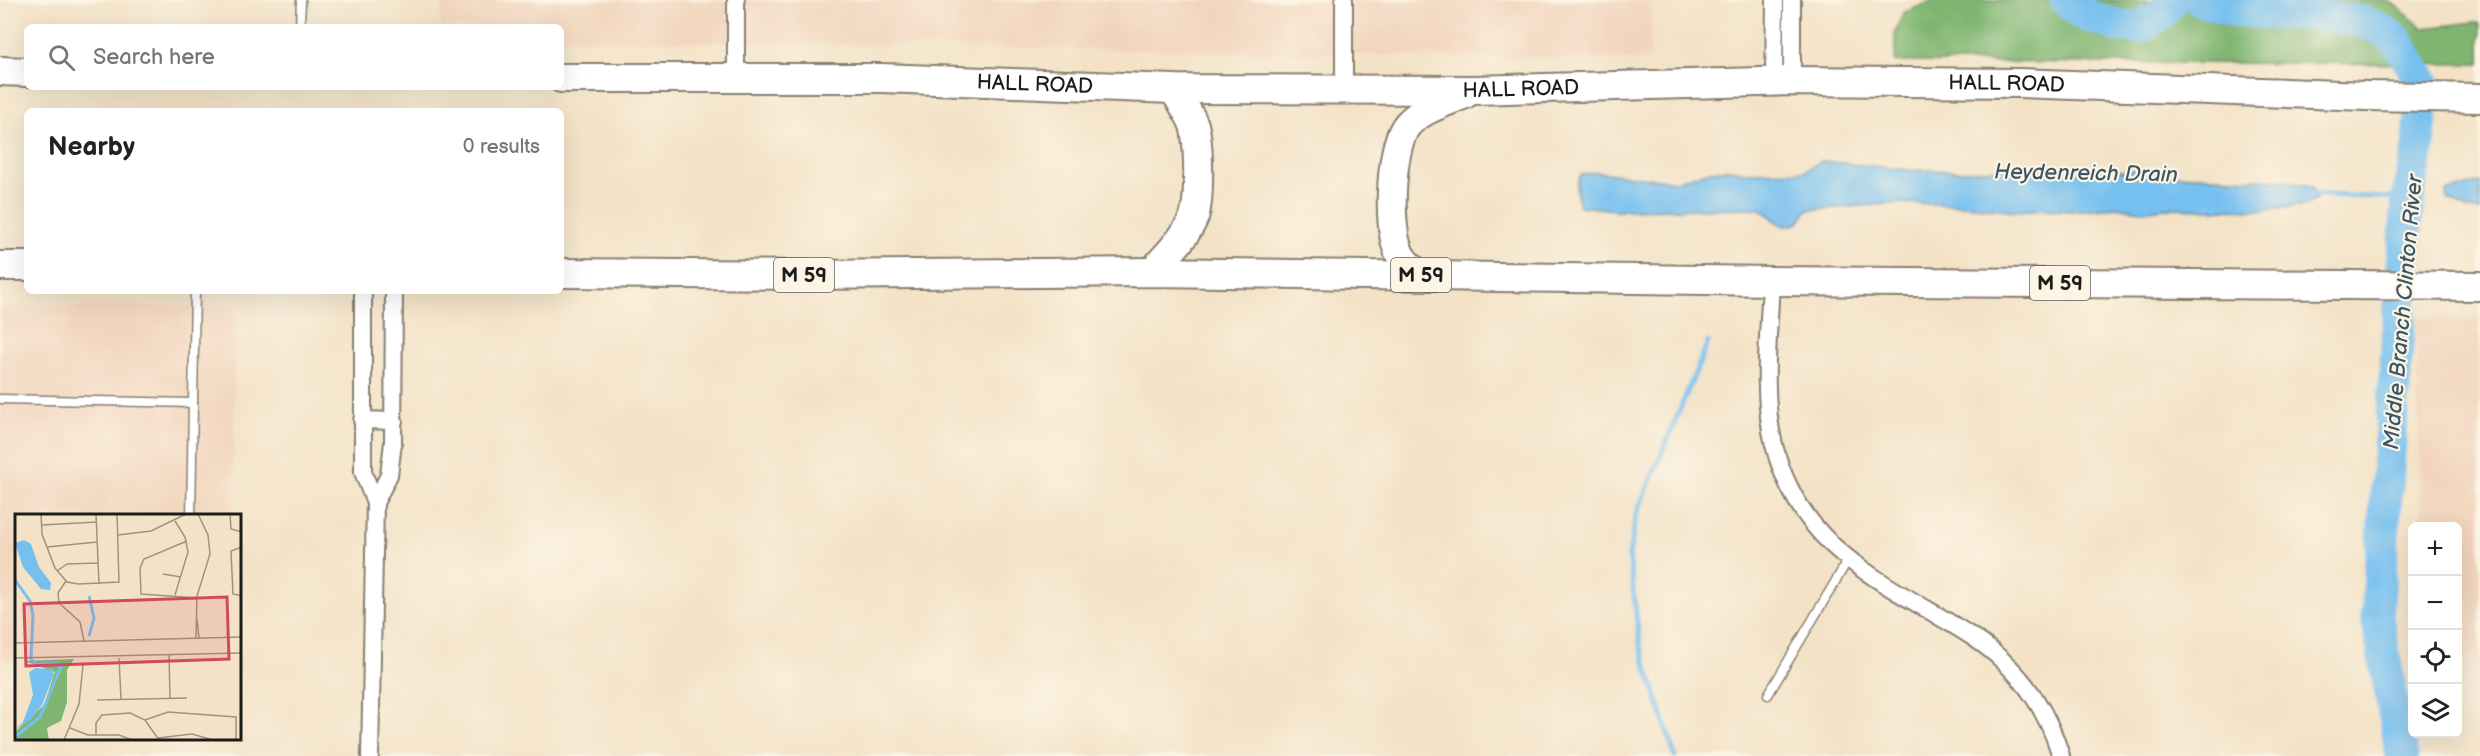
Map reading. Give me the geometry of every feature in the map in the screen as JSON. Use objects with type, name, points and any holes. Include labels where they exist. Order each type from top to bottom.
[{"type":"highway","points":[[0,71],[24,72]]},
{"type":"highway","name":"HALL ROAD","points":[[564,78],[882,78],[1173,89],[1475,90],[1783,81],[2019,83],[2479,98]]},
{"type":"highway","points":[[1152,272],[1184,234],[1193,218],[1197,201],[1197,142],[1193,124],[1173,89]]},
{"type":"highway","points":[[1419,275],[1404,262],[1392,233],[1394,159],[1398,139],[1407,125],[1421,113],[1475,90]]},
{"type":"highway","points":[[0,266],[24,266]]},
{"type":"highway","name":"M 59","points":[[564,273],[806,275],[1152,272],[1771,281],[2470,286]]},
{"type":"street","points":[[736,0],[736,78]]},
{"type":"street","points":[[1344,0],[1344,89]]},
{"type":"street","points":[[1775,0],[1783,81]]},
{"type":"street","points":[[1783,81],[1792,0]]},
{"type":"street","points":[[1771,281],[1768,366],[1770,421],[1774,445],[1788,483],[1806,515],[1822,536],[1848,560],[1880,582],[1961,629],[2003,661],[2034,696],[2054,735],[2061,756]]},
{"type":"street","points":[[363,294],[363,472],[375,503],[370,756]]},
{"type":"street","points":[[375,503],[389,475],[394,420],[394,294]]},
{"type":"street","points":[[362,420],[394,420]]},
{"type":"lane","points":[[300,24],[301,0]]},
{"type":"lane","points":[[191,514],[195,294]]},
{"type":"lane","points":[[0,399],[193,403]]},
{"type":"lane","points":[[1768,695],[1848,560]]},
{"type":"shaded area","points":[[442,0],[1651,0],[1650,60],[564,39],[564,24],[440,24]]},
{"type":"shaded area","points":[[0,306],[235,307],[233,514],[15,514],[15,661],[0,661]]},
{"type":"shaded area","points":[[2416,317],[2480,318],[2480,714],[2462,688],[2462,522],[2421,522]]},
{"type":"green space","points":[[1934,0],[2389,0],[2423,28],[2475,22],[2480,24],[2480,64],[1895,62],[1895,33],[1903,13]]},
{"type":"water","points":[[1821,161],[1910,170],[1993,169],[2068,173],[2145,170],[2175,175],[2276,180],[2312,186],[2316,198],[2307,205],[2261,210],[2164,208],[2141,211],[2117,207],[2071,211],[2044,209],[2017,211],[1967,205],[1902,203],[1807,210],[1800,222],[1786,226],[1757,208],[1617,210],[1580,206],[1577,193],[1577,183],[1581,175],[1597,172],[1676,181],[1711,171],[1730,169],[1746,172],[1805,171]]},
{"type":"water","points":[[2480,182],[2480,212],[2467,209],[2448,199],[2447,192]]},
{"type":"waterway","name":"Middle Branch Clinton River","points":[[2066,0],[2080,13],[2119,26],[2141,27],[2161,14],[2171,0]]},
{"type":"waterway","name":"Middle Branch Clinton River","points":[[2200,0],[2237,11],[2316,15],[2364,22],[2384,31],[2397,41],[2424,85],[2418,148],[2408,199],[2377,617],[2402,756]]},
{"type":"waterway","name":"Heydenreich Drain","points":[[2309,194],[2408,199]]},
{"type":"waterway","name":"Heydenreich Drain","points":[[1675,756],[1640,646],[1629,556],[1636,515],[1708,342]]}]
